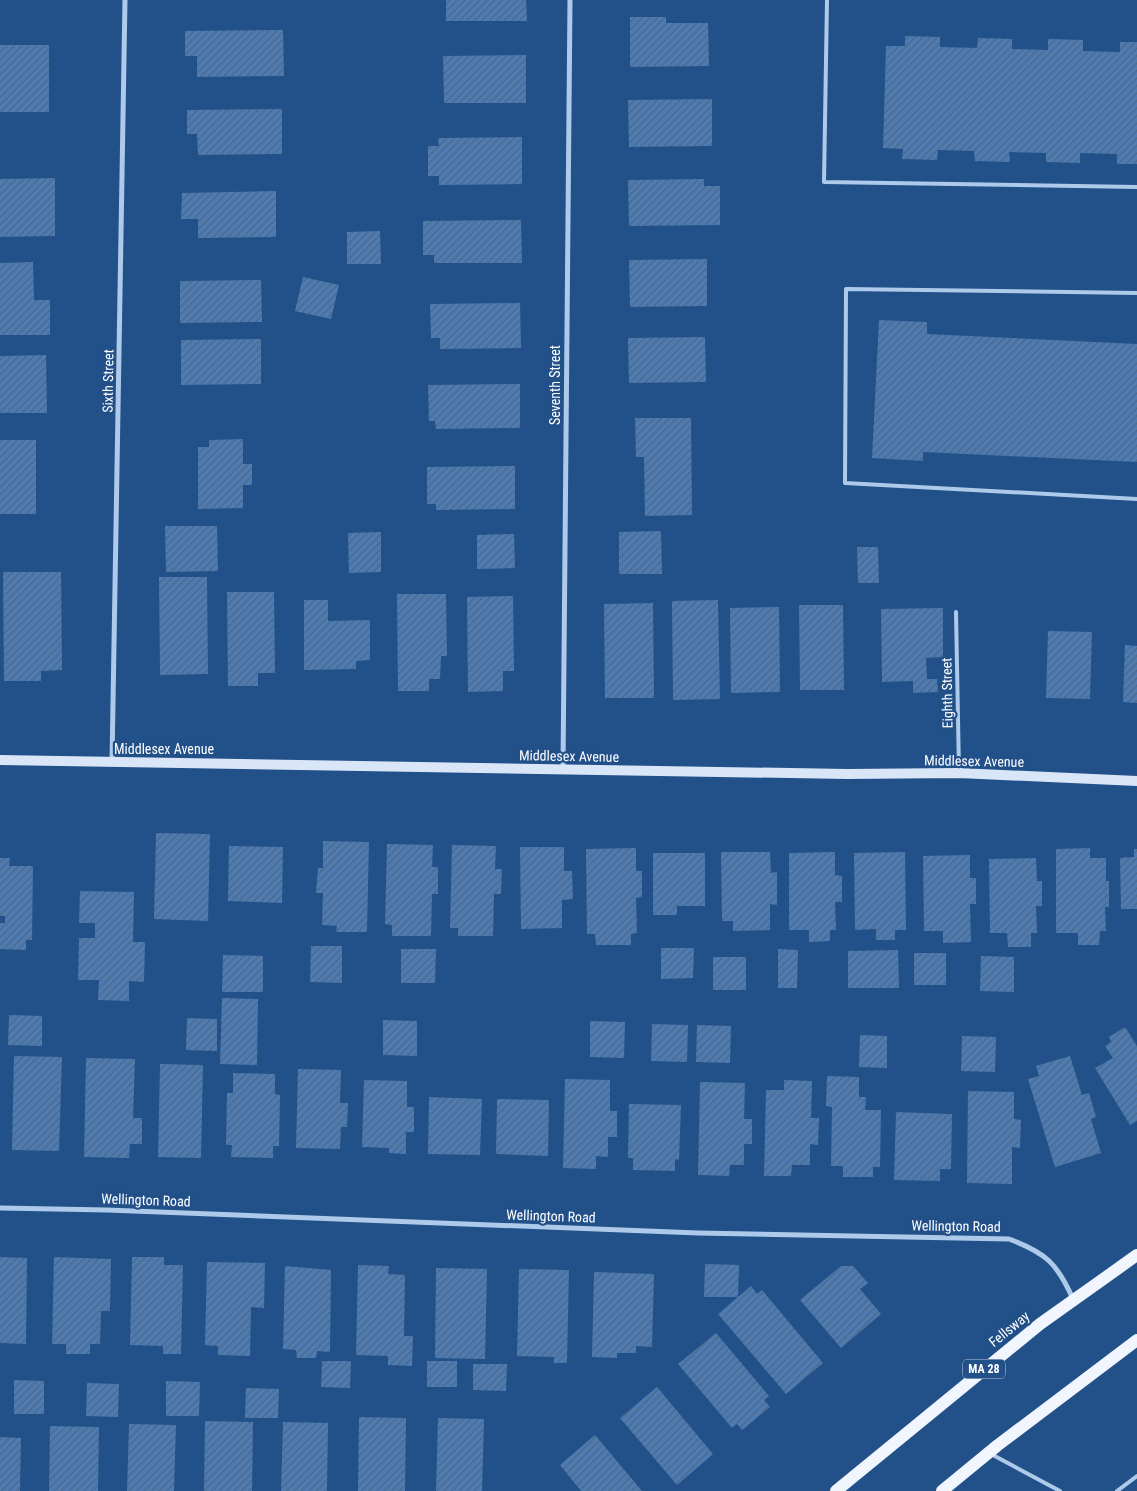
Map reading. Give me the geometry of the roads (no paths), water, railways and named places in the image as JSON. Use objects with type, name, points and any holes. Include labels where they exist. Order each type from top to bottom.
[{"type":"main road","name":"Middlesex Avenue","points":[[0,760],[847,774],[959,773],[1137,781]]},
{"type":"main road","name":"Fellsway","points":[[836,1491],[948,1398],[1073,1299],[1137,1255]]},
{"type":"main road","points":[[942,1491],[1137,1340]]},
{"type":"street","name":"Sixth Street","points":[[112,762],[125,0]]},
{"type":"street","name":"Seventh Street","points":[[563,770],[570,0]]},
{"type":"street","name":"Wellington Road","points":[[0,1208],[107,1210],[698,1233],[1009,1238],[1041,1253],[1064,1280],[1073,1299]]},
{"type":"lane","points":[[827,0],[824,182],[1137,187]]},
{"type":"lane","points":[[1137,293],[846,289],[845,473],[845,483],[1137,499]]},
{"type":"lane","name":"Eighth Street","points":[[956,612],[959,773]]},
{"type":"lane","points":[[989,1453],[1060,1491]]},
{"type":"lane","points":[[1118,1491],[1137,1476]]},
{"type":"lane","points":[[1132,1479],[1137,1485]]}]
